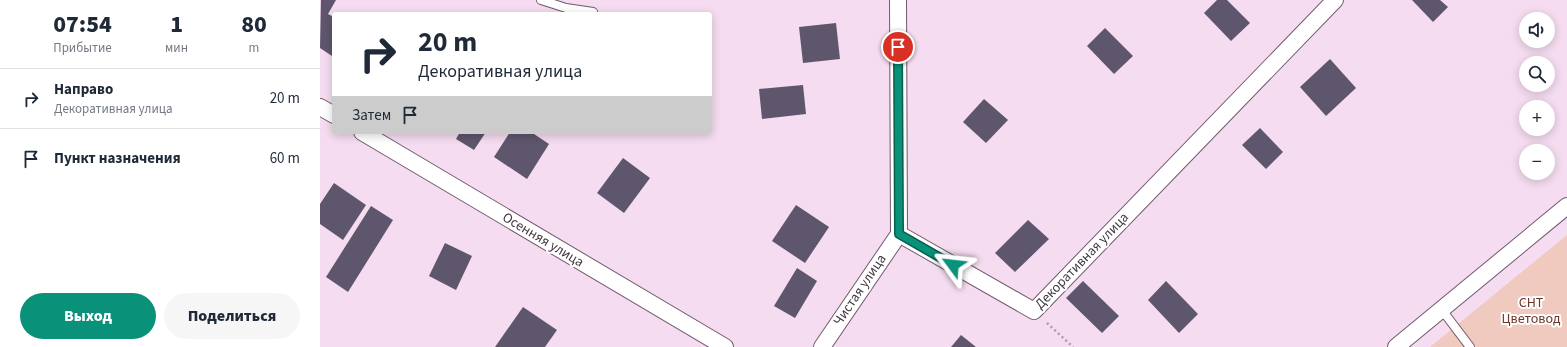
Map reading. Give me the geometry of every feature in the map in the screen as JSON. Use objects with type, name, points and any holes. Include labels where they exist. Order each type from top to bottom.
[{"type":"street","points":[[898,0],[899,234]]},
{"type":"street","name":"Декоративная улица","points":[[899,234],[1034,311],[1335,0]]},
{"type":"street","points":[[320,107],[332,114]]},
{"type":"street","name":"Осенняя улица","points":[[365,134],[725,347]]},
{"type":"street","points":[[1396,347],[1567,206]]},
{"type":"street","name":"Чистая улица","points":[[822,347],[899,234]]},
{"type":"lane","points":[[541,0],[566,8],[593,12]]},
{"type":"lane","points":[[1442,310],[1470,347]]},
{"type":"path","points":[[1034,311],[1073,347]]},
{"type":"green space","name":"СНТ Цветовод","points":[[1567,235],[1567,347],[1430,347]]},
{"type":"building","points":[[321,0],[336,0],[328,14],[332,16],[332,56],[320,48]]},
{"type":"building","points":[[1217,0],[1227,0],[1250,23],[1231,41],[1204,13]]},
{"type":"building","points":[[1412,0],[1440,0],[1448,7],[1433,22]]},
{"type":"building","points":[[836,23],[840,59],[803,63],[799,27]]},
{"type":"building","points":[[1105,28],[1133,56],[1114,74],[1087,46]]},
{"type":"building","points":[[1330,59],[1356,88],[1326,116],[1300,87]]},
{"type":"building","points":[[803,85],[806,114],[762,119],[759,89]]},
{"type":"building","points":[[984,99],[1008,120],[986,143],[963,122]]},
{"type":"building","points":[[1260,128],[1283,152],[1266,169],[1242,145]]},
{"type":"building","points":[[459,134],[485,134],[474,150],[456,139]]},
{"type":"building","points":[[509,134],[534,134],[549,144],[527,179],[494,157]]},
{"type":"building","points":[[623,158],[650,178],[624,213],[597,193]]},
{"type":"building","points":[[334,183],[366,205],[343,240],[320,224],[320,204]]},
{"type":"building","points":[[796,205],[829,227],[805,263],[772,241]]},
{"type":"building","points":[[371,206],[393,220],[348,292],[326,277]]},
{"type":"building","points":[[1028,220],[1049,239],[1015,272],[995,253]]},
{"type":"building","points":[[445,243],[472,256],[456,290],[429,276]]},
{"type":"building","points":[[797,268],[817,281],[795,318],[774,306]]},
{"type":"building","points":[[1083,281],[1119,316],[1102,333],[1066,298]]},
{"type":"building","points":[[1166,281],[1198,314],[1179,333],[1148,300]]},
{"type":"building","points":[[523,307],[557,330],[545,347],[495,347]]},
{"type":"building","points":[[961,335],[976,347],[951,347]]},
{"type":"route","points":[[898,47],[899,234],[953,265]]}]
